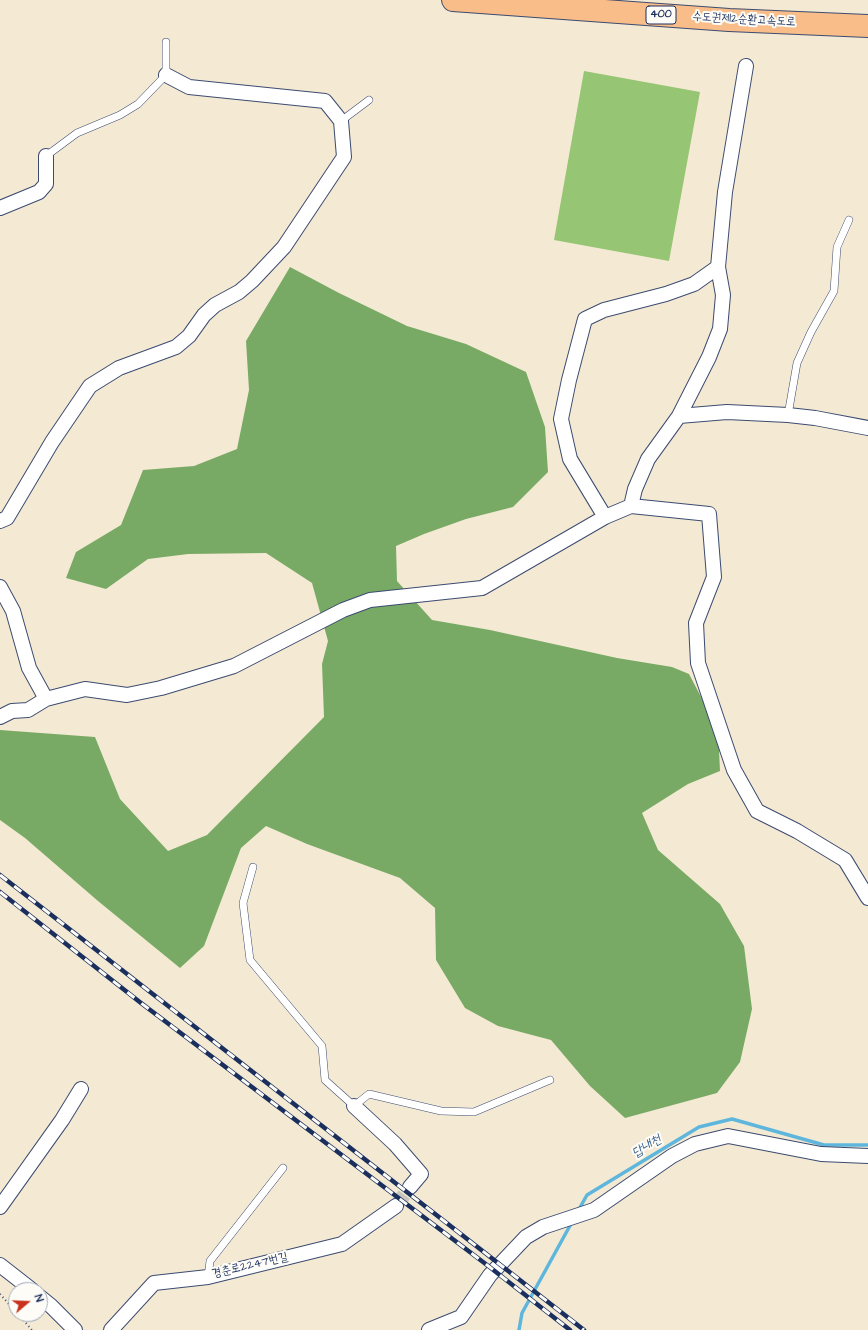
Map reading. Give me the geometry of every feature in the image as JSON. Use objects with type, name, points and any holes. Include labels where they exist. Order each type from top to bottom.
[{"type":"highway","name":"수도권제2순환고속도로","points":[[453,0],[729,20],[868,26]]},
{"type":"street","points":[[631,506],[635,489],[648,459],[679,416],[709,357],[720,329],[723,295],[718,267],[725,192],[746,66]]},
{"type":"street","points":[[0,521],[6,518],[52,442],[90,386],[119,368],[176,347],[189,336],[204,315],[215,305],[239,292],[252,282],[284,247],[344,157],[341,121],[325,101],[189,87],[166,75]]},
{"type":"street","points":[[0,208],[39,192],[46,184],[46,156]]},
{"type":"street","points":[[605,517],[570,459],[561,419],[569,380],[585,319],[604,310],[666,294],[694,284],[718,267]]},
{"type":"street","points":[[679,416],[727,412],[788,415],[815,418],[868,428]]},
{"type":"street","points":[[0,717],[12,711],[28,710],[46,699],[85,689],[127,695],[161,688],[234,666],[344,610],[370,600],[482,588],[605,517],[631,506],[709,514],[713,547],[714,578],[696,623],[698,663],[734,770],[757,811],[797,831],[845,860],[868,898]]},
{"type":"street","points":[[0,587],[13,611],[29,668],[46,699]]},
{"type":"street","points":[[0,1207],[62,1120],[81,1089]]},
{"type":"street","points":[[354,1106],[394,1144],[421,1174],[410,1187]]},
{"type":"street","points":[[429,1330],[461,1317],[490,1275],[526,1237],[543,1227],[594,1210],[672,1156],[695,1144],[728,1136],[821,1154],[868,1156]]},
{"type":"street","name":"경춘로2247번길","points":[[111,1330],[154,1283],[208,1277],[342,1244],[396,1206]]},
{"type":"street","points":[[0,1265],[22,1282]]},
{"type":"street","points":[[48,1303],[75,1330]]},
{"type":"lane","points":[[46,156],[77,133],[120,115],[138,104],[166,75],[166,42]]},
{"type":"lane","points":[[341,121],[369,100]]},
{"type":"lane","points":[[788,415],[797,363],[811,332],[834,291],[837,247],[848,220]]},
{"type":"lane","points":[[253,867],[243,903],[250,960],[322,1046],[325,1080],[354,1106],[369,1094],[441,1111],[474,1112],[550,1080]]},
{"type":"lane","points":[[208,1277],[210,1261],[283,1168]]},
{"type":"path","points":[[0,1294],[8,1303]]},
{"type":"path","points":[[25,1322],[32,1330]]},
{"type":"green space","points":[[584,71],[700,92],[669,261],[554,240]]},
{"type":"green space","points":[[290,267],[407,326],[466,344],[526,372],[545,427],[548,472],[513,507],[466,519],[396,546],[397,581],[432,620],[490,630],[617,658],[672,667],[689,674],[718,729],[720,771],[688,784],[642,813],[658,850],[720,904],[744,946],[752,1009],[740,1062],[717,1093],[625,1118],[590,1086],[551,1040],[498,1026],[465,1008],[436,960],[435,908],[400,878],[307,844],[266,826],[241,848],[204,946],[180,968],[98,901],[25,838],[0,820],[0,730],[95,737],[120,799],[168,851],[207,835],[324,717],[322,664],[328,641],[312,583],[266,553],[188,554],[148,559],[106,589],[66,578],[76,552],[121,525],[143,470],[194,466],[237,449],[249,390],[246,341]]},
{"type":"waterway","name":"답내천","points":[[578,1211],[587,1195],[699,1127],[732,1119],[824,1145],[868,1145]]},
{"type":"waterway","name":"답내천","points":[[519,1330],[522,1313],[572,1222]]},
{"type":"tunnel","points":[[396,1206],[410,1187]]},
{"type":"railway","points":[[0,875],[584,1330]]},
{"type":"railway","points":[[0,892],[141,1003],[487,1265],[570,1330]]}]
